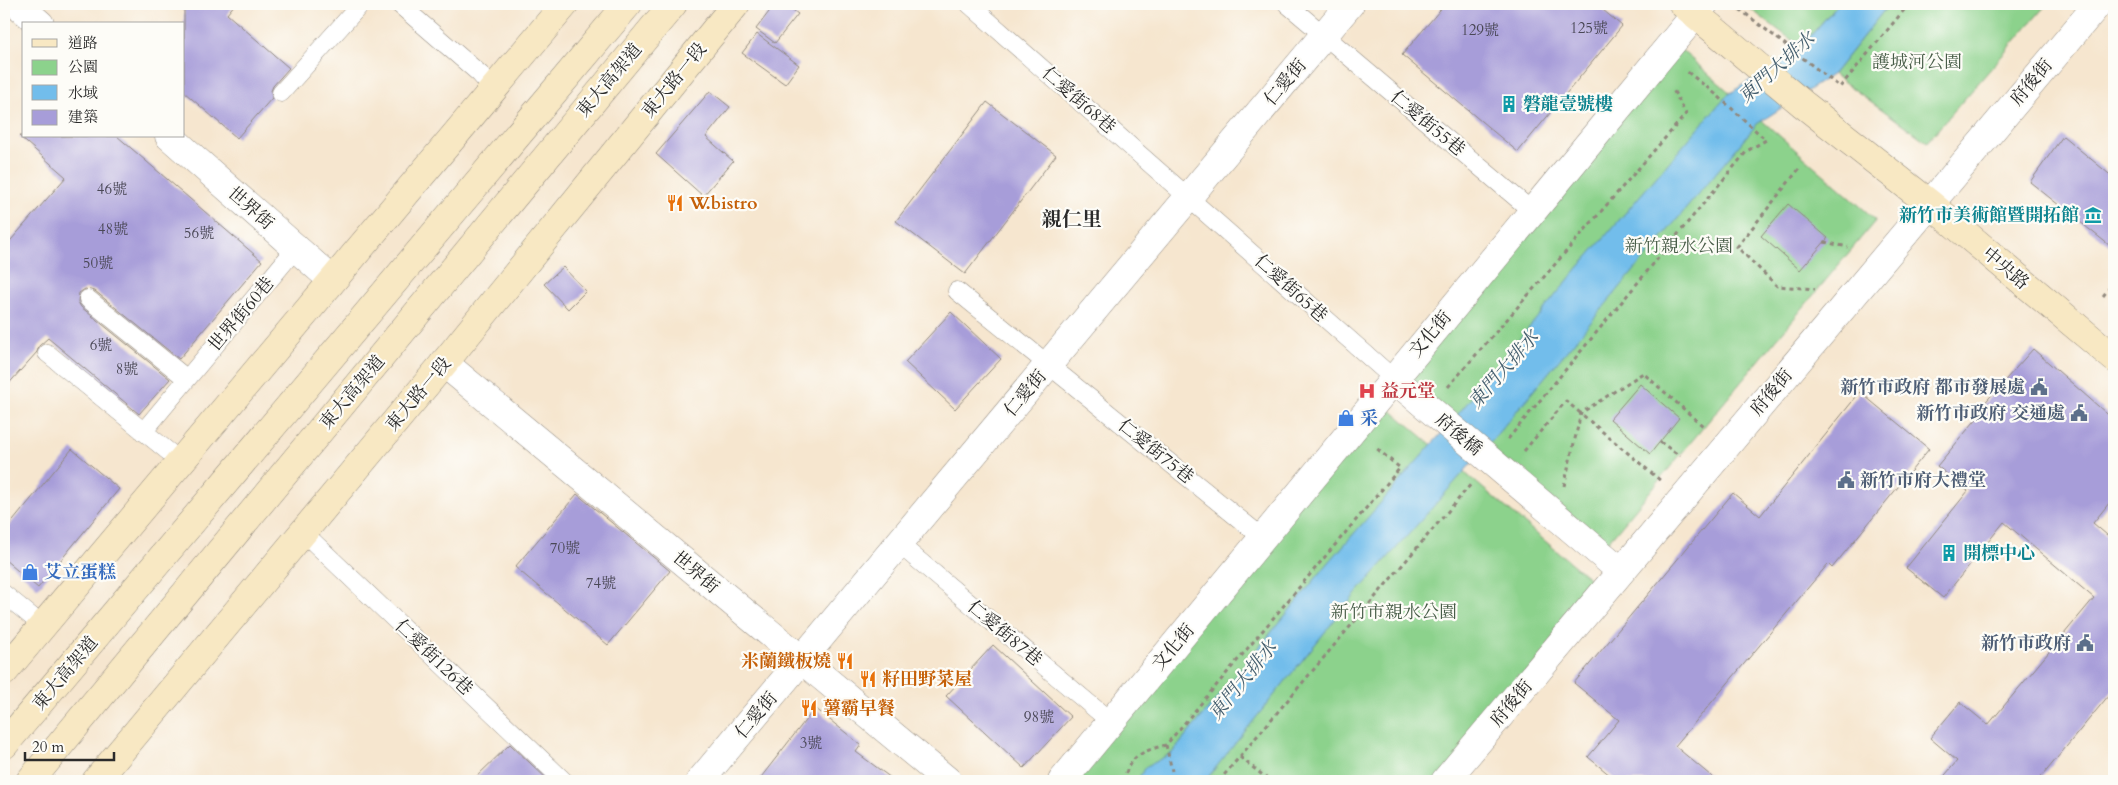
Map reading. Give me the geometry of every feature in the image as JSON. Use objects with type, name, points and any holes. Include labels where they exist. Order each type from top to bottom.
[{"type":"street","points":[[17,4],[38,22]]},
{"type":"street","points":[[4,672],[565,4]]},
{"type":"street","name":"東大高架道","points":[[4,745],[628,4]]},
{"type":"street","name":"東大高架道","points":[[30,781],[673,4]]},
{"type":"street","name":"東大路一段","points":[[96,781],[444,363],[736,4]]},
{"type":"street","name":"仁愛街","points":[[700,781],[1350,4]]},
{"type":"street","name":"府後街","points":[[1445,781],[2098,4]]},
{"type":"street","name":"中央路","points":[[1694,7],[1745,56],[1929,203],[2114,358]]},
{"type":"street","name":"文化街","points":[[1062,781],[1532,211],[1694,7]]},
{"type":"street","name":"世界街","points":[[170,138],[332,280]]},
{"type":"street","name":"世界街","points":[[444,363],[948,781]]},
{"type":"street","name":"府後橋","points":[[1394,379],[1621,571]]},
{"type":"lane","points":[[281,93],[361,4]]},
{"type":"lane","points":[[399,4],[480,74],[494,89]]},
{"type":"lane","name":"仁愛街68巷","points":[[969,4],[1188,197]]},
{"type":"lane","name":"仁愛街55巷","points":[[1287,4],[1532,211]]},
{"type":"lane","name":"仁愛街65巷","points":[[1188,197],[1394,379]]},
{"type":"lane","name":"世界街60巷","points":[[143,432],[296,248]]},
{"type":"lane","name":"仁愛街75巷","points":[[957,291],[1263,538]]},
{"type":"lane","points":[[88,300],[187,379]]},
{"type":"lane","points":[[47,353],[180,461]]},
{"type":"lane","name":"仁愛街126巷","points":[[304,532],[564,781]]},
{"type":"lane","name":"仁愛街87巷","points":[[899,544],[1111,722]]},
{"type":"lane","points":[[4,594],[42,625]]},
{"type":"path","points":[[1733,4],[1840,87],[1909,4]]},
{"type":"path","points":[[1218,781],[1490,461],[1746,151],[1766,140],[1718,96],[1682,68]]},
{"type":"path","points":[[1448,388],[1686,114],[1668,81]]},
{"type":"path","points":[[1799,169],[1737,247],[1777,286],[1815,289]]},
{"type":"path","points":[[1824,242],[1848,247]]},
{"type":"path","points":[[2103,296],[2114,282]]},
{"type":"path","points":[[1564,487],[1581,413],[1643,373],[1703,426]]},
{"type":"path","points":[[1523,452],[1566,401],[1661,481]]},
{"type":"path","points":[[1660,442],[1680,456]]},
{"type":"path","points":[[1124,781],[1125,774],[1133,759],[1148,750],[1166,745],[1400,468],[1373,446]]},
{"type":"path","points":[[1166,745],[1172,771]]},
{"type":"path","points":[[1240,757],[1270,781]]},
{"type":"green space","points":[[1744,4],[1838,4],[1801,47]]},
{"type":"green space","name":"護城河公園","points":[[1889,4],[2047,4],[1927,142],[1833,74]]},
{"type":"green space","name":"新竹親水公園","points":[[1672,42],[1876,220],[1607,543],[1396,376]]},
{"type":"green space","name":"新竹市親水公園","points":[[1378,399],[1604,591],[1445,781],[1062,781]]},
{"type":"water","name":"東門大排水","points":[[1838,4],[1889,4],[1833,74],[1757,124],[1493,439],[1354,596],[1205,781],[1137,781],[1145,767],[1172,753],[1330,561],[1459,413],[1577,269],[1726,96],[1801,47]]},
{"type":"building","points":[[184,4],[235,4],[227,14],[289,68],[273,86],[271,91],[272,98],[237,138],[185,93]]},
{"type":"building","points":[[775,4],[785,4],[798,14],[775,43],[756,29]]},
{"type":"building","name":"磐龍壹號樓","points":[[1445,4],[1596,4],[1622,26],[1518,152],[1402,55]]},
{"type":"building","points":[[757,34],[799,65],[785,84],[742,53]]},
{"type":"building","points":[[710,91],[730,107],[706,137],[733,161],[703,196],[656,154]]},
{"type":"building","points":[[987,102],[1056,155],[965,274],[896,221]]},
{"type":"building","points":[[19,136],[22,136],[22,138],[119,138],[262,261],[179,359],[95,291],[85,289],[79,293],[78,302],[81,307],[170,379],[139,414],[48,338],[39,346],[37,352],[4,389],[4,248],[66,177]]},
{"type":"building","name":"新竹市美術館暨開拓館","points":[[2063,136],[2114,178],[2114,249],[2030,182]]},
{"type":"building","points":[[1788,204],[1828,238],[1800,270],[1761,236]]},
{"type":"building","points":[[563,267],[586,291],[568,309],[544,284]]},
{"type":"building","points":[[951,312],[1001,359],[955,409],[905,362]]},
{"type":"building","name":"新竹市政府","points":[[2033,349],[2114,420],[2114,497],[2093,523],[2114,541],[2114,689],[2038,781],[1940,781],[1957,761],[1930,738],[1960,702],[1988,725],[2094,598],[2004,522],[1943,598],[1906,568],[1968,491],[1937,466],[1984,410],[1981,407]]},
{"type":"building","points":[[1640,384],[1679,418],[1650,454],[1610,419]]},
{"type":"building","points":[[1860,392],[1929,449],[1832,568],[1828,564],[1675,746],[1717,781],[1617,781],[1588,757],[1619,720],[1574,683],[1733,493],[1760,516]]},
{"type":"building","points":[[72,449],[119,489],[38,588],[4,559],[4,532]]},
{"type":"building","points":[[577,494],[670,571],[608,645],[515,567]]},
{"type":"building","points":[[993,645],[1071,717],[1024,768],[946,696]]},
{"type":"building","points":[[815,708],[861,745],[856,752],[895,781],[758,781]]},
{"type":"building","points":[[510,744],[549,781],[472,781]]},
{"type":"place","name":"磐龍壹號樓","points":[[1509,104]]},
{"type":"place","name":"W.bistro","points":[[675,203]]},
{"type":"place","name":"新竹市美術館暨開拓館","points":[[2093,215]]},
{"type":"place","name":"新竹市政府 都市發展處","points":[[2039,387]]},
{"type":"place","name":"益元堂","points":[[1367,391]]},
{"type":"place","name":"新竹市政府 交通處","points":[[2079,413]]},
{"type":"place","name":"采","points":[[1346,418]]},
{"type":"place","name":"新竹市府大禮堂","points":[[1846,480]]},
{"type":"place","name":"開標中心","points":[[1949,553]]},
{"type":"place","name":"艾立蛋糕","points":[[30,572]]},
{"type":"place","name":"新竹市政府","points":[[2085,643]]},
{"type":"place","name":"米蘭鐵板燒","points":[[845,661]]},
{"type":"place","name":"籽田野菜屋","points":[[868,679]]},
{"type":"place","name":"薯霸早餐","points":[[809,708]]},
{"type":"district","name":"親仁里","points":[[1072,219]]}]
